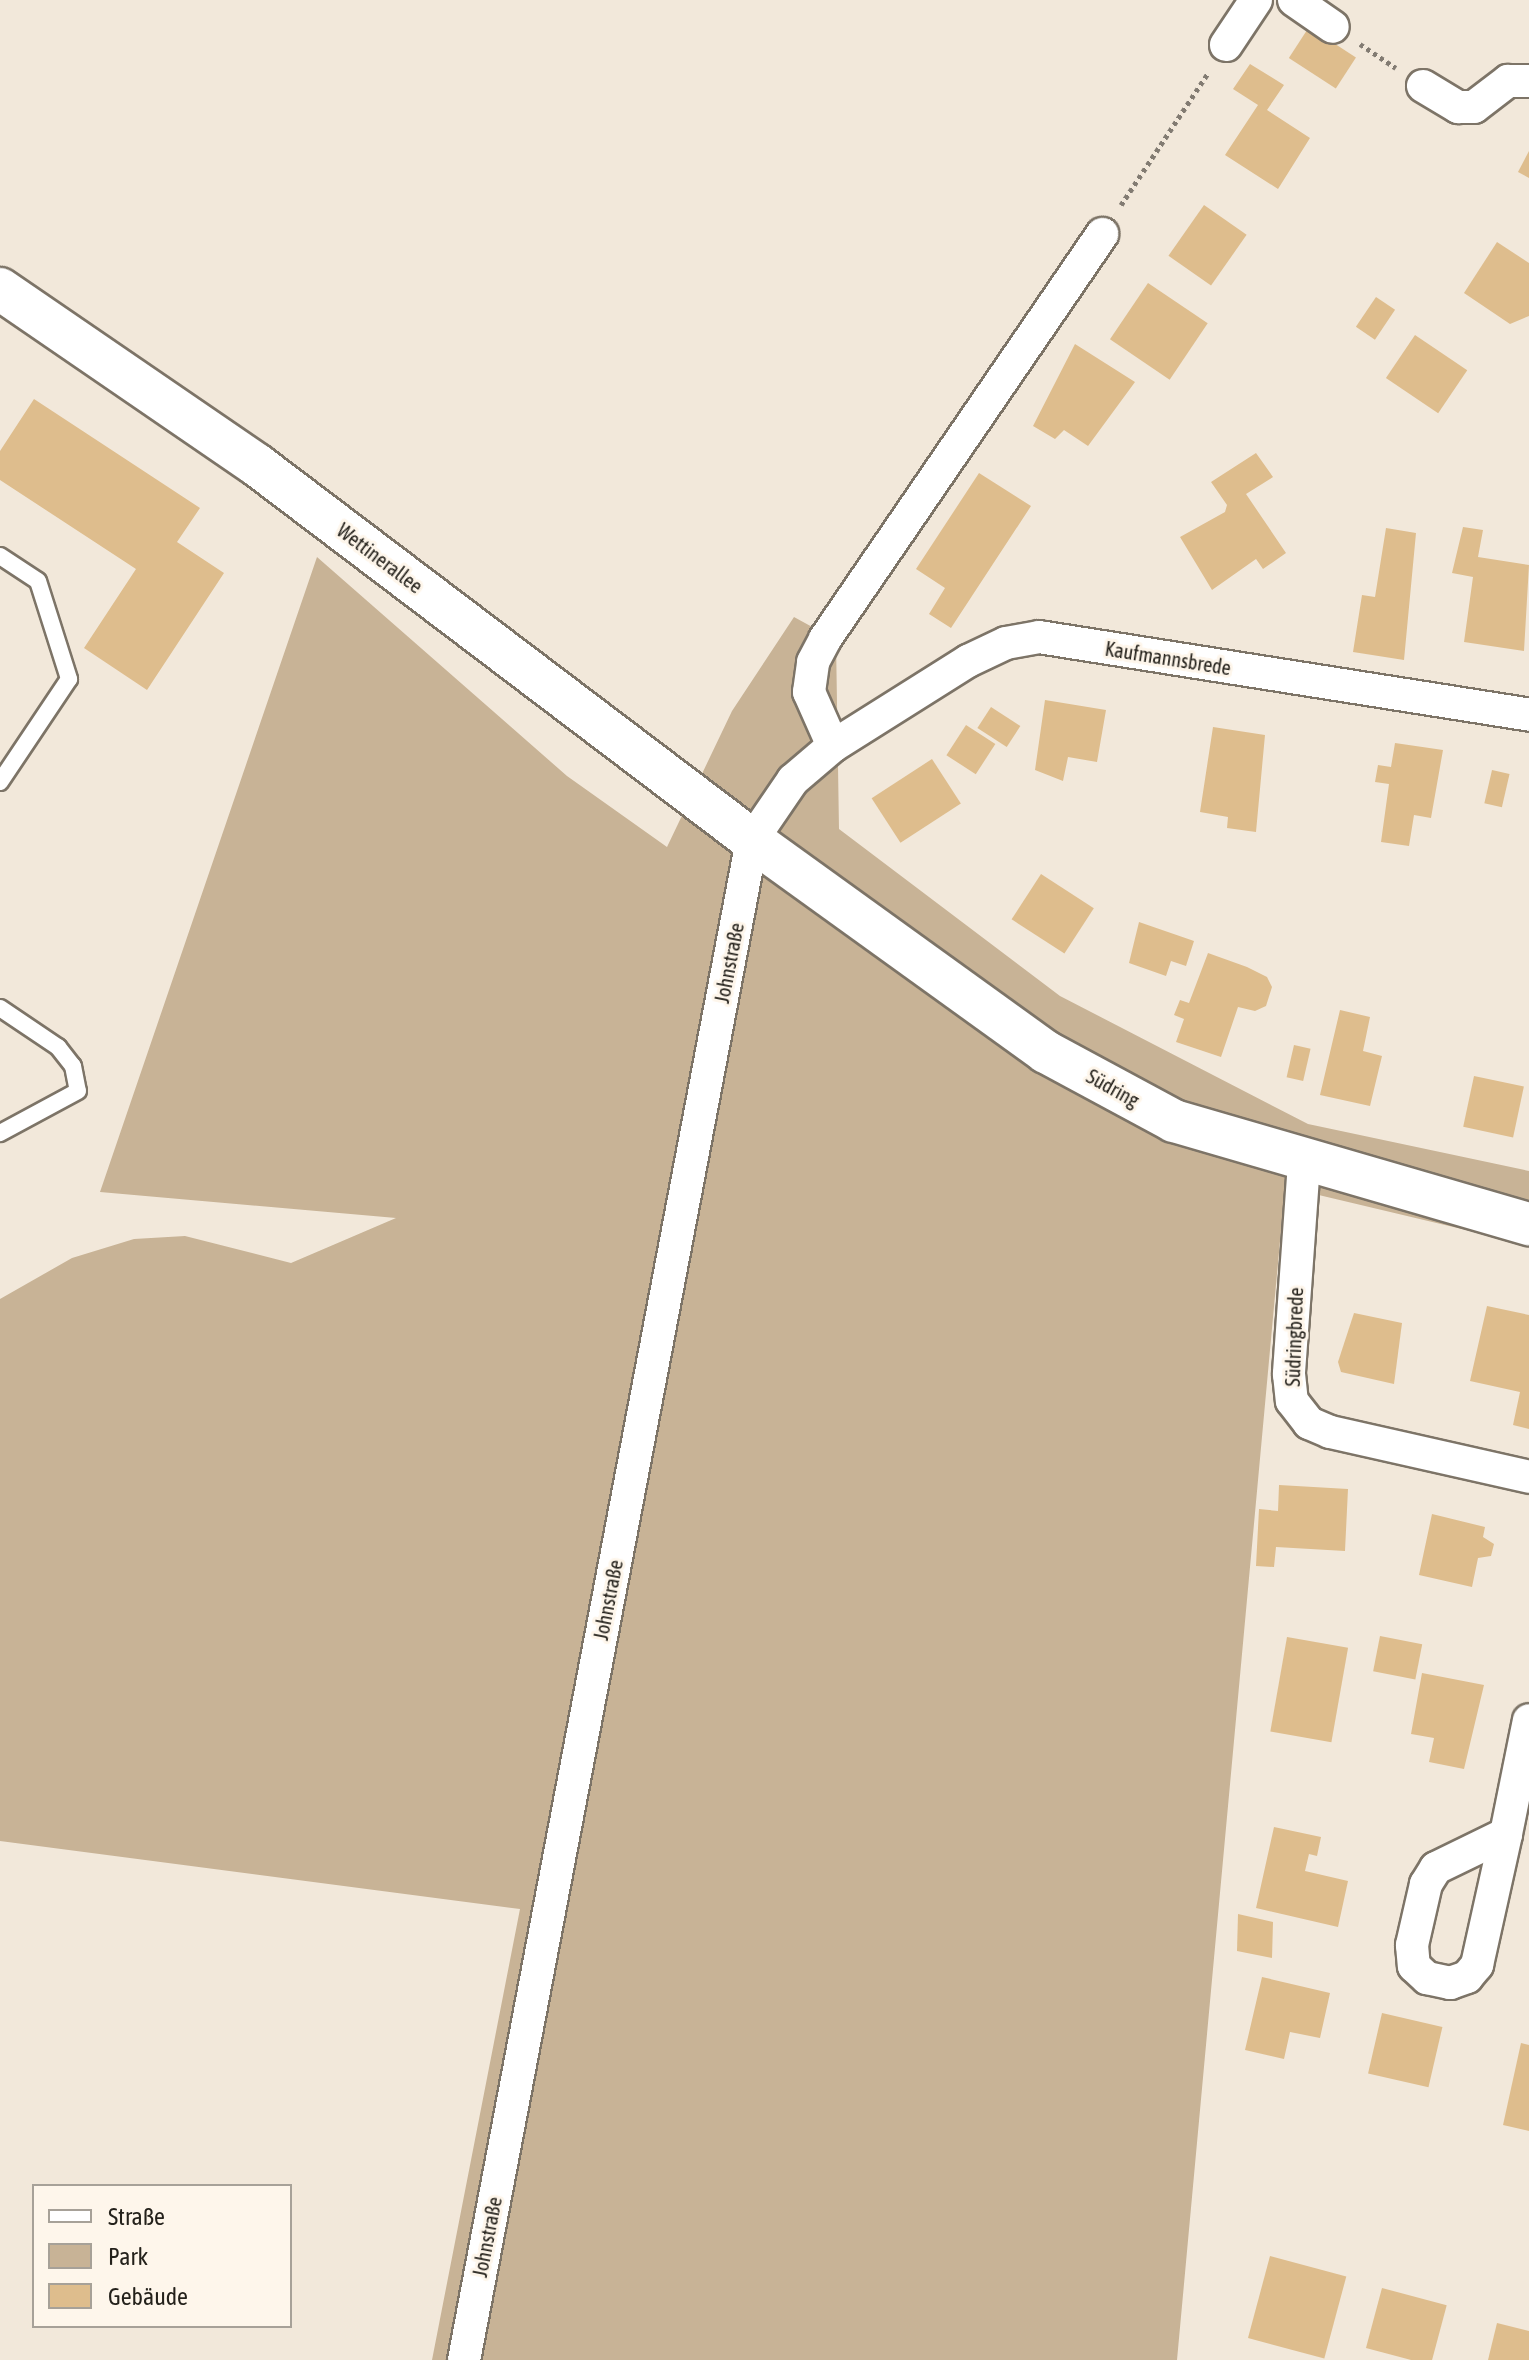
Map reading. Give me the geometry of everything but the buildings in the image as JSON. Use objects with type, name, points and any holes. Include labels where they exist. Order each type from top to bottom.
[{"type":"street","points":[[1226,45],[1256,0]]},
{"type":"street","points":[[1294,0],[1333,27]]},
{"type":"street","points":[[1423,86],[1458,107],[1474,107],[1508,81],[1529,81]]},
{"type":"street","points":[[833,746],[809,692],[813,662],[825,639],[1102,234]]},
{"type":"street","name":"Wettinerallee","points":[[0,289],[257,465],[752,840]]},
{"type":"street","name":"Kaufmannsbrede","points":[[752,840],[793,780],[833,746],[968,661],[1006,643],[1039,637],[1529,715]]},
{"type":"street","name":"Südring","points":[[752,840],[1046,1052],[1174,1121],[1304,1163],[1529,1224]]},
{"type":"street","name":"Johnstraße","points":[[464,2360],[752,840]]},
{"type":"street","name":"Südringbrede","points":[[1304,1163],[1289,1374],[1292,1401],[1309,1423],[1330,1432],[1529,1477]]},
{"type":"street","points":[[1506,1834],[1529,1720]]},
{"type":"lane","points":[[0,556],[38,581],[69,679],[0,782]]},
{"type":"lane","points":[[0,1008],[58,1047],[73,1066],[78,1091],[0,1133]]},
{"type":"path","points":[[1333,27],[1423,86]]},
{"type":"path","points":[[1102,234],[1226,45]]},
{"type":"green space","points":[[317,557],[567,776],[667,847],[732,711],[794,617],[836,640],[839,829],[1060,996],[1308,1124],[1529,1171],[1529,1245],[1285,1187],[1177,2360],[432,2360],[520,1909],[0,1841],[0,1299],[72,1258],[134,1239],[185,1236],[291,1263],[396,1218],[100,1192]]}]
